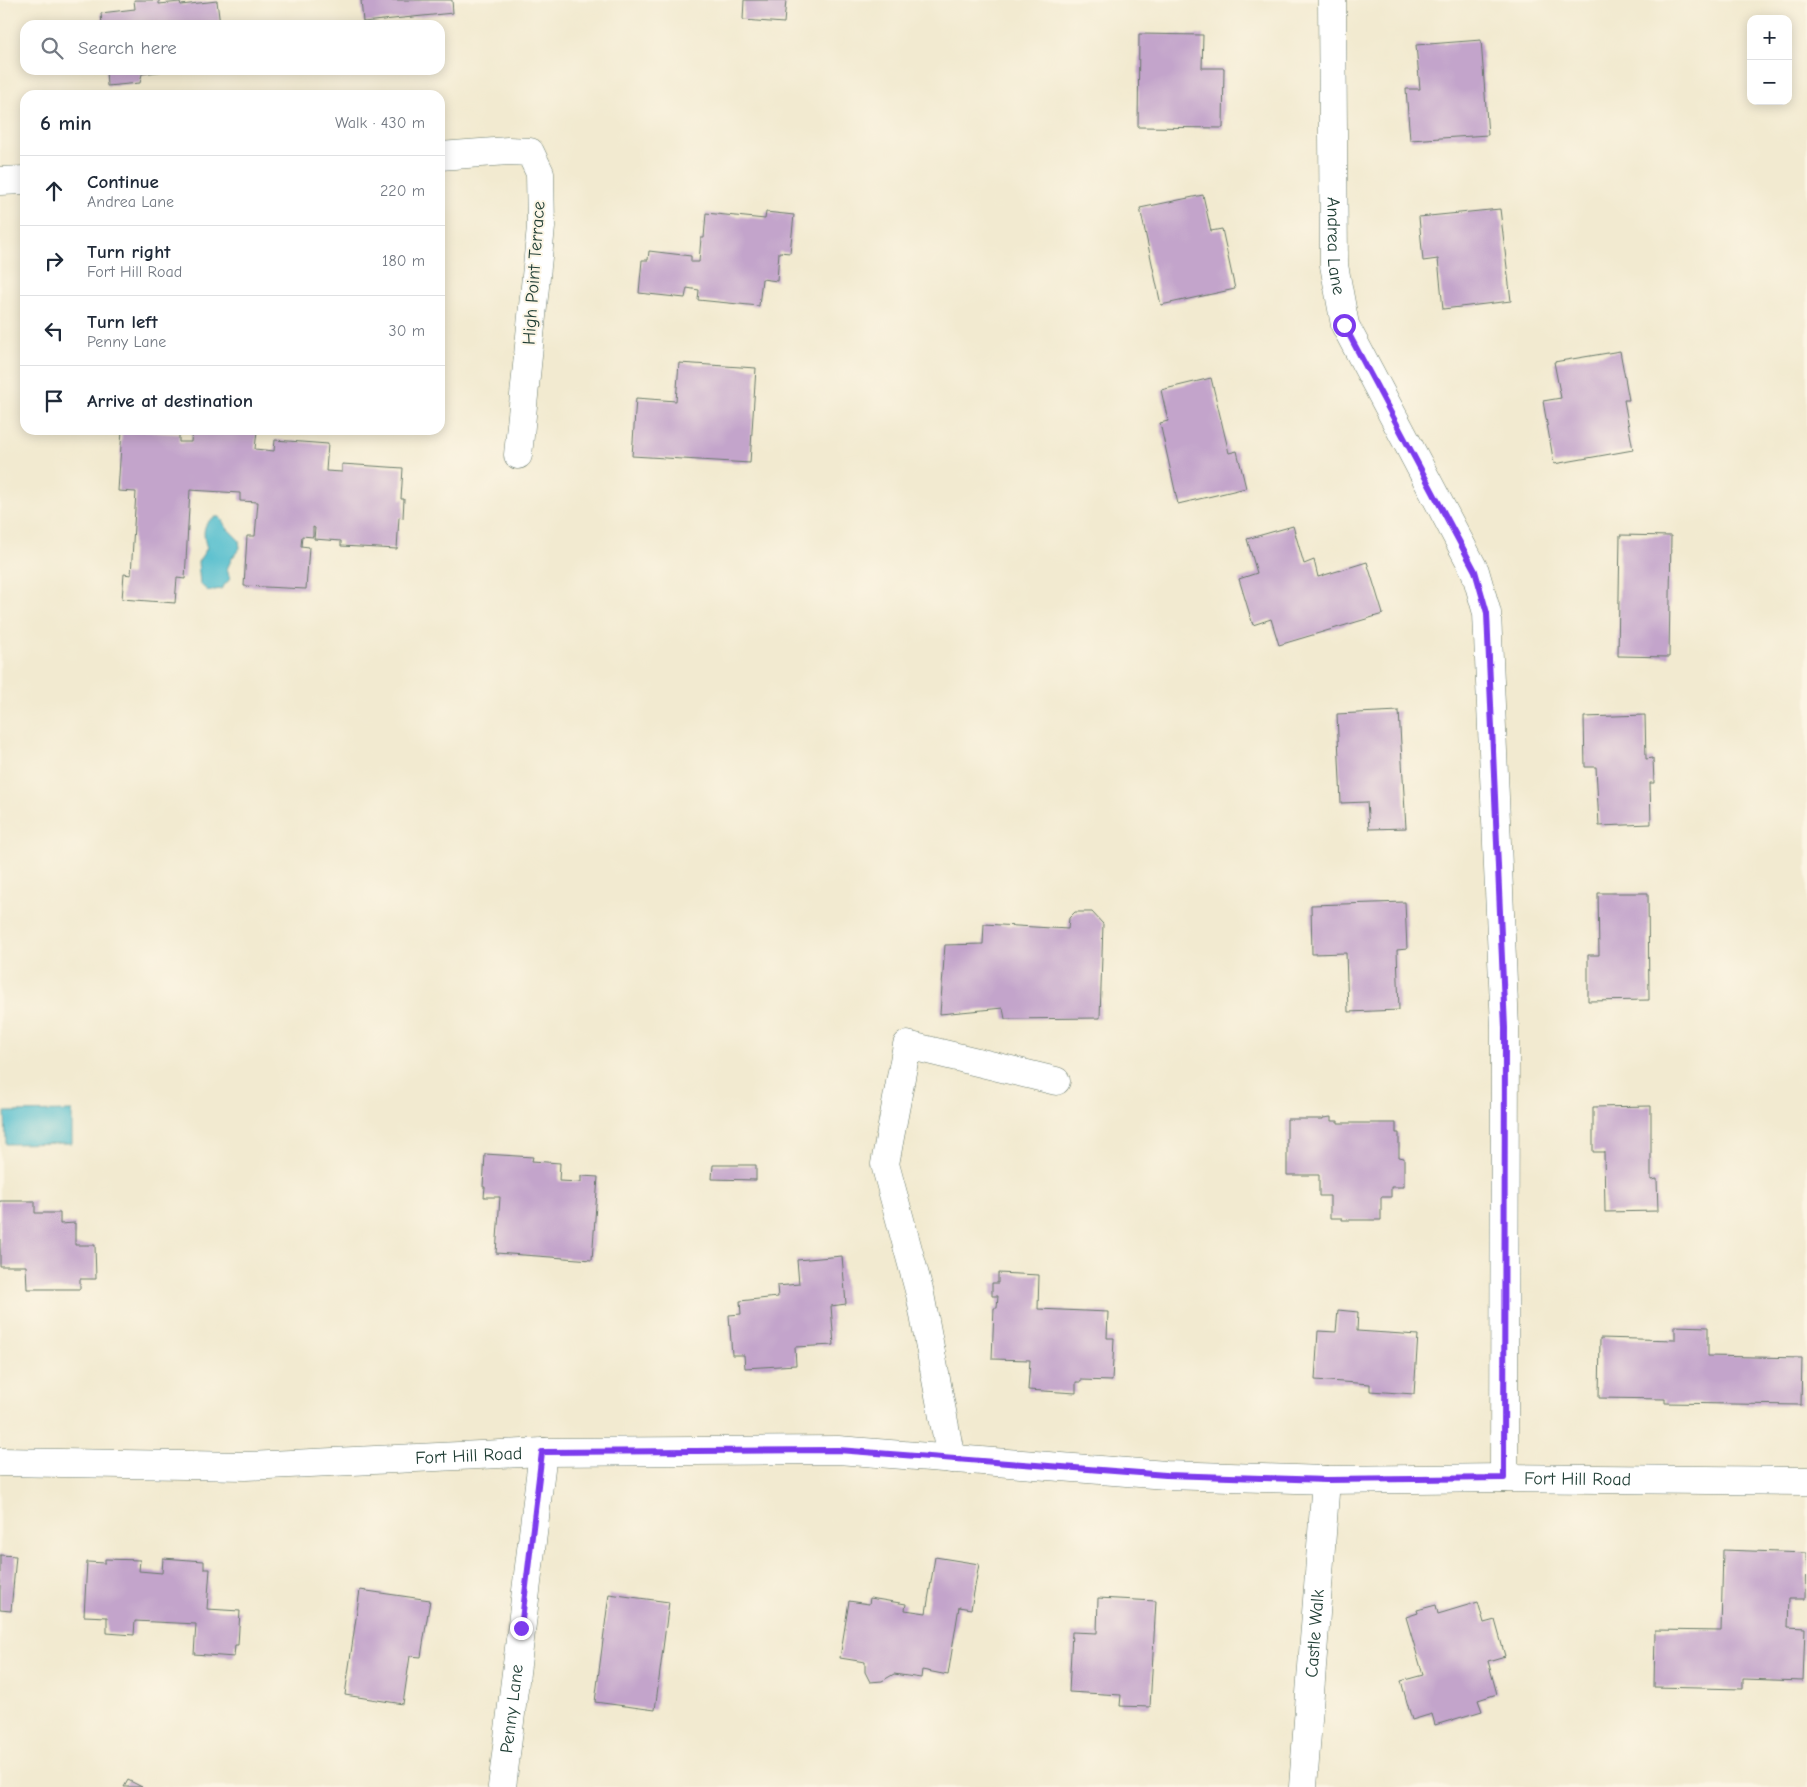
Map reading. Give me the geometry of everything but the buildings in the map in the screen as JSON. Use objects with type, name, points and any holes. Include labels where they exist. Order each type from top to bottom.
[{"type":"street","name":"Andrea Lane","points":[[1332,0],[1334,264],[1344,325],[1475,571],[1487,613],[1505,1028],[1504,1478]]},
{"type":"street","name":"High Point Terrace","points":[[445,156],[508,151],[530,152],[540,173],[541,227],[518,455]]},
{"type":"street","points":[[0,182],[20,180]]},
{"type":"street","points":[[951,1459],[920,1294],[885,1164],[907,1045],[1056,1081]]},
{"type":"street","name":"Fort Hill Road","points":[[0,1462],[246,1466],[542,1452],[838,1450],[1166,1475],[1326,1480],[1504,1478],[1807,1481]]},
{"type":"street","name":"Penny Lane","points":[[502,1787],[542,1452]]},
{"type":"street","name":"Castle Walk","points":[[1303,1787],[1326,1480]]},
{"type":"water","points":[[216,517],[220,517],[226,527],[239,540],[240,548],[232,558],[227,569],[230,579],[221,589],[208,591],[200,584],[198,562],[207,548],[204,530],[208,522]]},
{"type":"water","points":[[72,1111],[72,1143],[6,1144],[5,1112]]},
{"type":"route","points":[[521,1628],[542,1452],[838,1450],[1166,1475],[1326,1480],[1504,1478],[1505,1028],[1487,613],[1475,571],[1344,325]]}]
